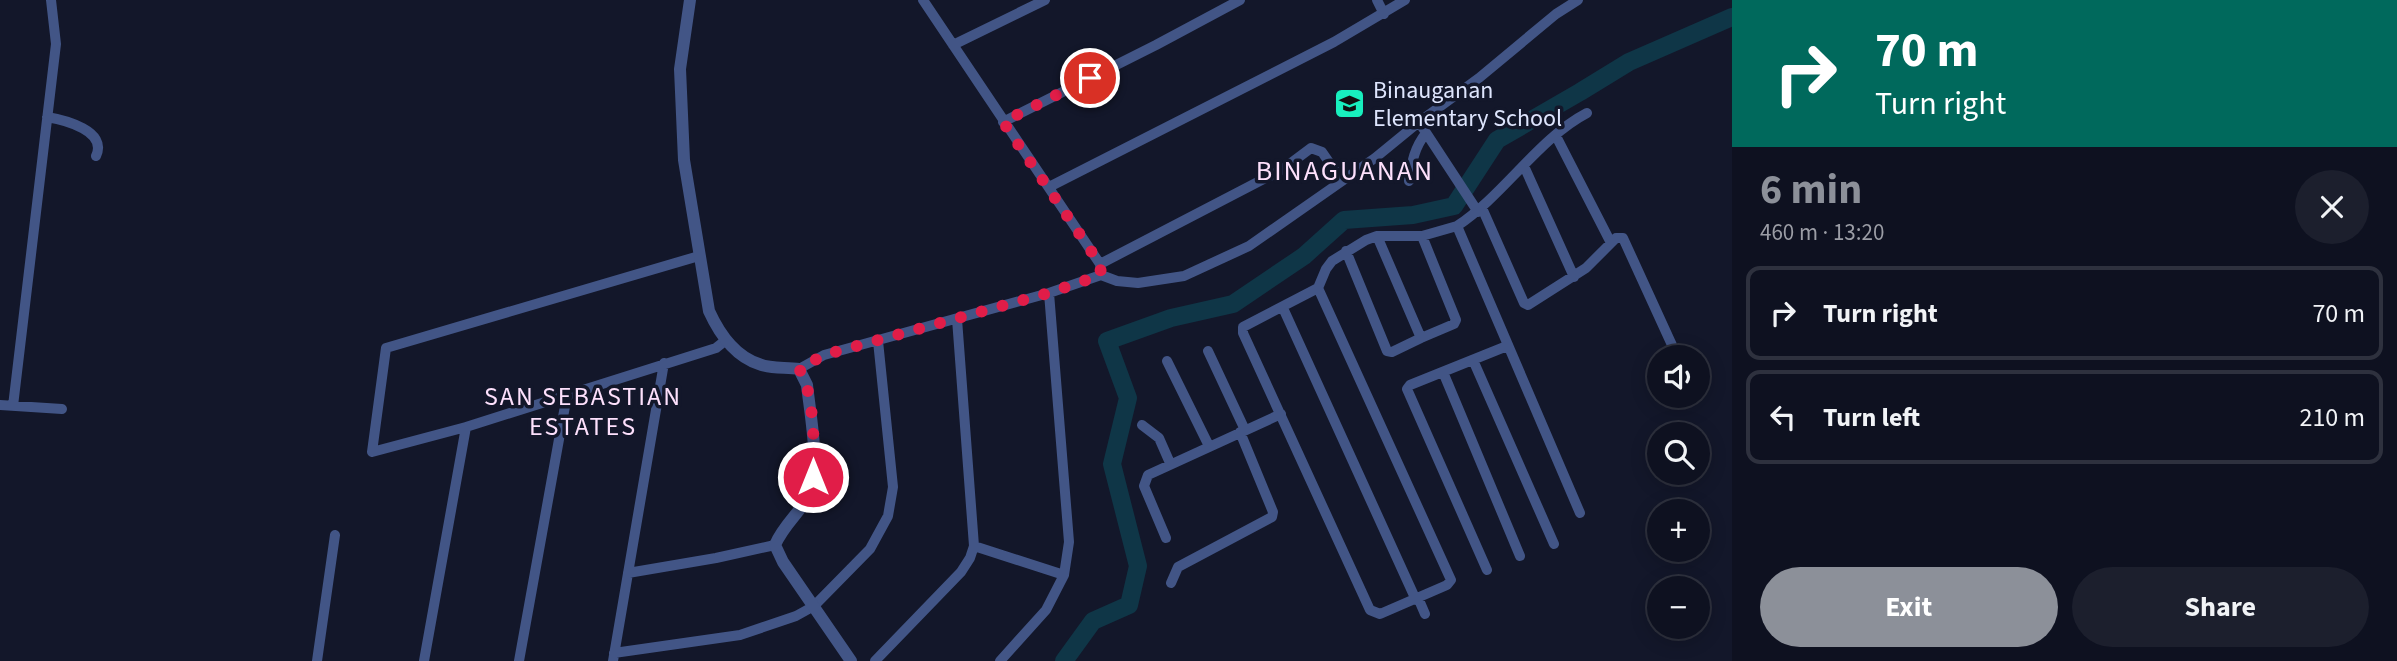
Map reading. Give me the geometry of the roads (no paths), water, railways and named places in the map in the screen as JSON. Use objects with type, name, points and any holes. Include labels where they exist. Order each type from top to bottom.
[{"type":"street","points":[[13,406],[56,44],[51,0]]},
{"type":"street","points":[[690,0],[680,69],[684,160],[709,311],[718,331],[726,340],[759,365],[799,369],[824,355],[1049,293],[1100,270],[1283,169],[1311,148],[1322,152],[1342,181]]},
{"type":"street","points":[[923,0],[1049,187],[1100,270],[1117,281],[1138,283],[1184,276],[1249,246],[1375,158],[1479,78],[1556,14],[1578,0]]},
{"type":"street","points":[[953,45],[1045,0]]},
{"type":"street","points":[[1003,122],[1240,0]]},
{"type":"street","points":[[1377,0],[1384,14]]},
{"type":"street","points":[[1049,187],[1334,42],[1405,0]]},
{"type":"street","points":[[1318,288],[1451,580],[1447,585],[1416,600],[1380,614],[1370,610],[1243,333],[1243,327],[1318,288],[1332,261],[1377,236],[1422,236],[1457,226],[1480,210],[1556,136],[1587,113]]},
{"type":"street","points":[[47,117],[65,120],[91,134],[99,142],[96,156]]},
{"type":"street","points":[[1419,122],[1480,210],[1524,303],[1532,304],[1574,277],[1619,238],[1625,242],[1672,345]]},
{"type":"street","points":[[1409,181],[1417,145],[1426,133]]},
{"type":"street","points":[[1556,136],[1611,243]]},
{"type":"street","points":[[1524,166],[1574,277]]},
{"type":"street","points":[[1457,226],[1580,513]]},
{"type":"street","points":[[1377,236],[1422,338]]},
{"type":"street","points":[[1346,251],[1387,351],[1392,352],[1454,324],[1456,320],[1422,236]]},
{"type":"street","points":[[699,256],[386,348],[372,452],[466,427],[716,348],[726,340]]},
{"type":"street","points":[[1000,661],[1046,610],[1064,575],[1069,542],[1049,293]]},
{"type":"street","points":[[1283,308],[1416,600],[1419,600],[1425,614]]},
{"type":"street","points":[[875,661],[961,572],[974,546],[957,319]]},
{"type":"street","points":[[664,363],[613,657],[740,635],[796,616],[814,606],[870,549],[888,516],[893,487],[878,341]]},
{"type":"street","points":[[1487,570],[1407,389],[1410,385],[1507,346]]},
{"type":"street","points":[[1171,583],[1178,567],[1272,517],[1242,431],[1208,351]]},
{"type":"street","points":[[1473,360],[1554,544]]},
{"type":"street","points":[[1167,361],[1209,446]]},
{"type":"street","points":[[799,369],[807,385],[814,453],[813,477],[810,494],[782,528],[775,545],[783,562],[852,661]]},
{"type":"street","points":[[1443,372],[1520,556]]},
{"type":"street","points":[[519,661],[567,395]]},
{"type":"street","points":[[0,405],[62,409]]},
{"type":"street","points":[[1166,538],[1144,486],[1148,475],[1281,414]]},
{"type":"street","points":[[1142,425],[1159,438],[1170,463]]},
{"type":"street","points":[[424,661],[466,427]]},
{"type":"street","points":[[317,661],[335,535]]},
{"type":"street","points":[[628,573],[775,545]]},
{"type":"street","points":[[974,546],[1064,575]]},
{"type":"waterway","points":[[1064,661],[1093,621],[1129,605],[1138,566],[1112,464],[1128,398],[1107,341],[1171,318],[1233,304],[1304,256],[1344,220],[1413,215],[1454,206],[1497,140],[1629,62],[1732,17]]},
{"type":"place","name":"Binauganan Elementary School","points":[[1350,104]]},
{"type":"district","name":"BINAGUANAN","points":[[1345,170]]},
{"type":"district","name":"SAN SEBASTIAN ESTATES","points":[[583,411]]}]
